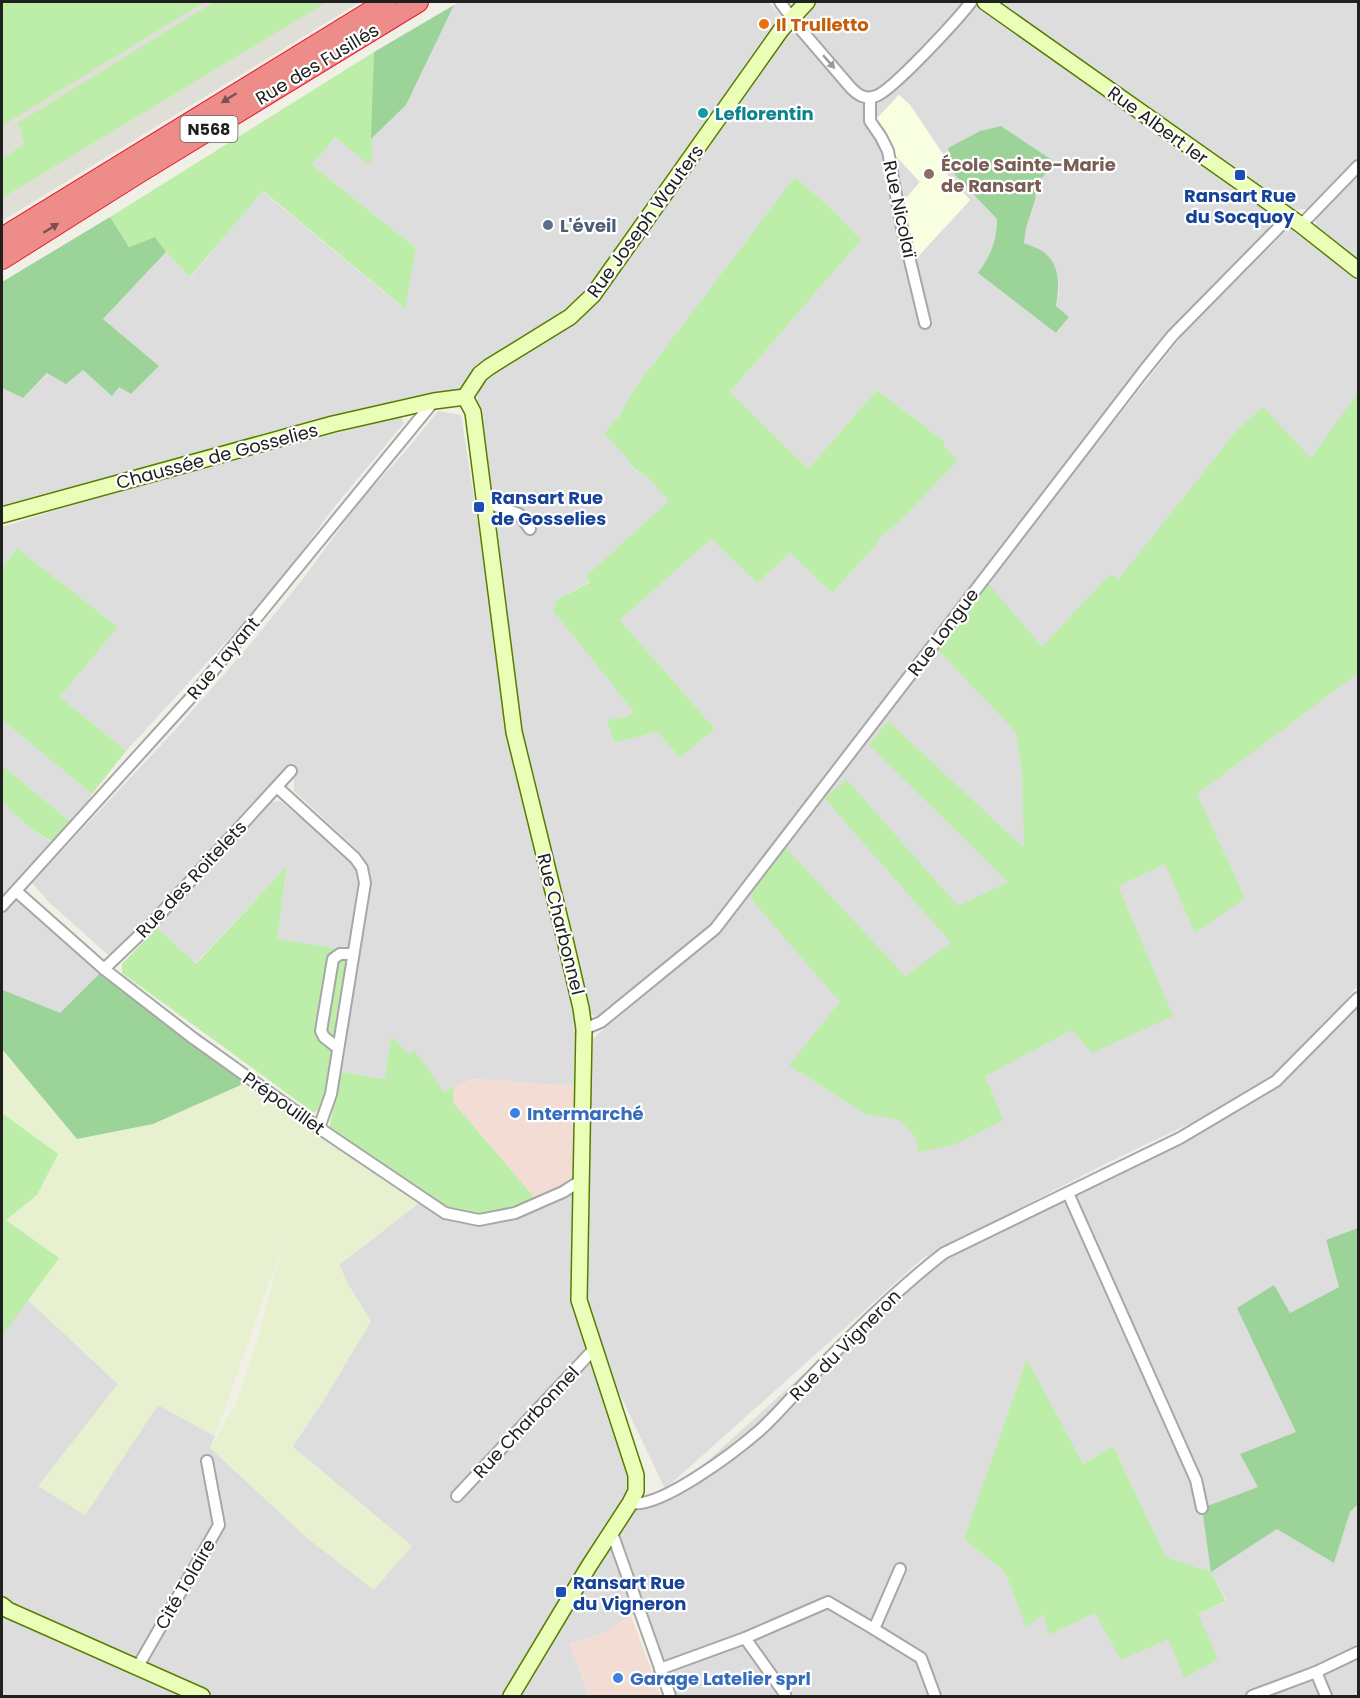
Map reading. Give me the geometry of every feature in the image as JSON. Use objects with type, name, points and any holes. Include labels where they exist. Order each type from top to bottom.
[{"type":"highway","name":"Rue des Fusillés","points":[[2,238],[386,2]]},
{"type":"highway","name":"Rue des Fusillés","points":[[2,259],[418,2]]},
{"type":"street","points":[[780,2],[851,88],[861,96],[870,98],[880,94],[896,82],[971,2]]},
{"type":"street","name":"Rue Joseph Wauters","points":[[465,397],[480,374],[570,317],[593,295],[791,17],[807,2]]},
{"type":"street","name":"Rue Albert Ier","points":[[985,2],[1359,270]]},
{"type":"street","name":"Rue Nicolaï","points":[[870,98],[870,121],[888,151],[901,223],[925,323]]},
{"type":"street","name":"Rue Longue","points":[[584,1029],[601,1022],[715,929],[1148,365],[1184,324],[1294,222],[1359,166]]},
{"type":"street","points":[[434,401],[465,397]]},
{"type":"street","name":"Rue Charbonnel","points":[[465,397],[473,412],[514,732],[584,1029],[579,1300],[636,1475],[636,1491],[630,1503],[589,1566],[511,1696]]},
{"type":"street","name":"Chaussée de Gosselies","points":[[2,515],[333,424],[434,401]]},
{"type":"street","name":"Rue Tayant","points":[[2,906],[194,694],[434,401]]},
{"type":"street","points":[[485,502],[519,514],[530,529]]},
{"type":"street","name":"Rue des Roitelets","points":[[104,969],[152,923],[291,771]]},
{"type":"street","points":[[277,787],[348,851],[362,868],[365,883],[331,1094],[320,1128]]},
{"type":"street","name":"Prépouillet","points":[[16,891],[104,969],[193,1038],[445,1214],[479,1220],[515,1213],[563,1192],[582,1179]]},
{"type":"street","points":[[338,1048],[324,1037],[321,1031],[333,959],[340,954],[353,954]]},
{"type":"street","name":"Rue du Vigneron","points":[[630,1503],[644,1504],[664,1496],[699,1476],[760,1430],[912,1278],[944,1253],[1180,1138],[1276,1081],[1359,998]]},
{"type":"street","points":[[1068,1193],[1196,1480],[1202,1508]]},
{"type":"street","name":"Rue Charbonnel","points":[[457,1496],[595,1348]]},
{"type":"street","name":"Cité Tolaire","points":[[137,1668],[219,1525],[207,1461]]},
{"type":"street","points":[[612,1533],[670,1696]]},
{"type":"street","points":[[874,1629],[900,1569]]},
{"type":"street","points":[[660,1669],[746,1638],[828,1602],[921,1658],[935,1696]]},
{"type":"street","points":[[2,1605],[8,1610],[202,1696]]},
{"type":"street","points":[[746,1638],[785,1694]]},
{"type":"street","points":[[1252,1696],[1316,1672],[1359,1652]]},
{"type":"street","points":[[1316,1672],[1326,1696]]},
{"type":"shaded area","points":[[2,2],[360,2],[2,221]]},
{"type":"shaded area","points":[[461,2],[768,2],[779,13],[780,20],[582,298],[563,317],[458,392],[2,510],[2,388],[23,398],[48,373],[83,370],[112,396],[119,387],[131,394],[159,366],[103,319],[166,252],[191,277],[262,191],[403,308],[415,247],[312,165],[335,137],[368,163],[371,139],[406,105],[454,5]]},
{"type":"shaded area","points":[[816,2],[967,2],[887,85],[875,92],[864,93],[857,88],[801,22],[803,15]]},
{"type":"shaded area","points":[[994,2],[1358,2],[1358,159],[1308,209],[1292,210]]},
{"type":"shaded area","points":[[979,4],[1254,199],[1273,213],[1276,219],[1275,225],[1149,356],[714,924],[614,1007],[601,1016],[594,1016],[589,1012],[519,729],[501,572],[477,401],[480,384],[494,370],[569,324],[594,301],[782,36],[790,33],[800,35],[864,105],[867,124],[883,146],[922,325],[928,324],[902,214],[891,150],[886,137],[874,119],[873,109],[876,102],[891,93]],"holes":[[[899,95],[910,105],[949,163],[943,170],[970,200],[915,259],[901,204],[920,182],[892,152],[885,129],[876,120]],[[1001,126],[1055,162],[1037,184],[1024,243],[1047,255],[1058,276],[1059,292],[1056,306],[1069,317],[1057,333],[979,273],[991,255],[997,234],[997,219],[953,173],[948,149],[980,131]],[[796,178],[836,213],[861,240],[730,392],[808,469],[877,390],[944,441],[945,447],[956,461],[899,522],[881,536],[876,545],[832,593],[790,553],[757,583],[711,539],[620,620],[715,729],[680,758],[657,732],[614,743],[608,721],[626,717],[634,712],[552,608],[557,605],[556,600],[590,581],[586,576],[670,501],[649,479],[631,467],[633,464],[604,433],[618,417],[638,384]]]},
{"type":"shaded area","name":"École Sainte-Marie de Ransart","points":[[899,95],[910,105],[949,163],[943,170],[970,200],[915,260],[901,204],[920,182],[892,152],[885,129],[875,120]]},
{"type":"shaded area","points":[[1358,173],[1358,264],[1316,228],[1316,219],[1318,214]]},
{"type":"shaded area","points":[[1290,227],[1358,276],[1358,986],[1278,1076],[1358,1004],[1358,1228],[1326,1241],[1339,1287],[1290,1313],[1296,1432],[1259,1487],[1202,1508],[1212,1571],[1277,1529],[1334,1563],[1350,1512],[1358,1504],[1358,1696],[669,1696],[618,1537],[626,1510],[611,1533],[639,1611],[605,1632],[570,1644],[589,1696],[2,1696],[2,1336],[27,1299],[118,1384],[39,1486],[85,1515],[158,1405],[215,1436],[210,1448],[412,1546],[292,1447],[322,1403],[371,1321],[339,1265],[424,1199],[445,1213],[515,1213],[582,1179],[590,1041],[698,951],[750,890],[987,582],[1194,321]],"holes":[[[1250,1095],[1068,1193],[972,1240],[854,1328],[679,1487],[627,1506],[636,1475],[591,1333],[665,1489],[922,1259],[1109,1162]],[[1006,1423],[1083,1464],[1113,1446],[1166,1557],[1211,1572],[1227,1601],[1198,1614],[1095,1613],[1049,1635],[1043,1613],[1026,1626],[1005,1572],[964,1539]]]},
{"type":"shaded area","points":[[438,411],[461,415],[484,563],[489,568],[485,576],[510,747],[540,876],[571,992],[575,1030],[574,1086],[473,1079],[444,1092],[415,1052],[409,1056],[391,1037],[385,1079],[340,1072],[370,889],[369,869],[362,854],[294,791],[294,779],[297,775],[289,767],[119,947],[108,955],[49,902],[32,883],[176,729],[253,641],[306,575],[359,502],[404,453]]},
{"type":"shaded area","points":[[400,416],[404,423],[331,511],[279,584],[126,751],[60,697],[118,627],[17,548],[2,567],[2,527],[86,501]]},
{"type":"shaded area","points":[[2,720],[92,794],[74,825],[2,765]]},
{"type":"shaded area","points":[[280,801],[362,868],[353,954],[277,939],[287,866],[195,964],[157,928],[272,802]]},
{"type":"shaded area","points":[[2,802],[41,836],[57,844],[2,904]]},
{"type":"shaded area","points":[[16,891],[104,969],[60,1014],[3,990],[2,992],[2,907]]},
{"type":"shaded area","points":[[2,1049],[77,1139],[153,1124],[252,1080],[424,1199],[339,1265],[371,1321],[322,1403],[292,1446],[412,1546],[374,1590],[307,1538],[210,1448],[235,1405],[260,1331],[284,1241],[215,1436],[158,1405],[85,1515],[38,1486],[118,1384],[27,1299],[58,1258],[6,1220],[37,1195],[57,1154],[2,1113]]},
{"type":"shaded area","points":[[473,1079],[574,1086],[584,1091],[582,1180],[539,1203],[453,1102],[454,1087]]},
{"type":"shaded area","points":[[631,1616],[661,1696],[589,1696],[570,1644],[605,1632]]},
{"type":"green space","points":[[2,2],[204,2],[2,126]]},
{"type":"green space","points":[[214,2],[327,2],[2,198],[2,159],[24,144],[18,123]]},
{"type":"green space","points":[[454,5],[406,105],[371,139],[374,52]]},
{"type":"green space","points":[[374,52],[372,160],[368,164],[335,137],[312,165],[416,248],[405,309],[263,191],[190,277],[155,237],[129,247],[110,217]]},
{"type":"green space","points":[[1001,126],[1055,162],[1037,184],[1024,243],[1044,252],[1051,259],[1057,272],[1056,306],[1069,317],[1056,333],[978,273],[992,248],[997,219],[953,173],[948,148],[980,131]]},
{"type":"green space","points":[[795,177],[836,213],[861,240],[730,392],[808,469],[877,390],[944,441],[945,447],[957,461],[899,522],[881,536],[876,545],[832,593],[790,553],[757,583],[711,539],[620,620],[715,729],[680,758],[657,732],[614,743],[607,720],[626,717],[634,712],[552,609],[556,605],[556,600],[590,582],[586,576],[669,501],[649,479],[631,466],[632,464],[604,433],[618,417],[638,384]]},
{"type":"green space","points":[[110,217],[129,247],[155,237],[166,252],[103,319],[159,366],[131,394],[119,387],[112,396],[83,370],[66,384],[47,373],[23,398],[2,388],[2,282]]},
{"type":"green space","points":[[1358,392],[1358,673],[1197,794],[1245,898],[1195,933],[1165,864],[1118,886],[1173,1016],[1092,1053],[1072,1030],[985,1076],[1003,1120],[954,1145],[918,1152],[916,1138],[900,1120],[865,1114],[789,1065],[840,1002],[753,901],[750,890],[785,847],[905,976],[951,943],[824,798],[847,780],[958,906],[1008,882],[869,745],[888,721],[1024,848],[1022,772],[1016,732],[936,648],[987,582],[1042,647],[1110,574],[1118,580],[1237,430],[1263,407],[1311,458]]},
{"type":"green space","points":[[17,548],[118,627],[60,697],[126,751],[92,794],[2,720],[2,567]]},
{"type":"green space","points":[[2,765],[74,825],[54,842],[26,824],[2,802]]},
{"type":"green space","points":[[287,866],[277,939],[353,951],[329,1100],[314,1113],[122,973],[122,964],[157,928],[196,964]]},
{"type":"green space","points":[[104,969],[252,1080],[153,1124],[77,1139],[2,1049],[2,992],[3,990],[60,1013]]},
{"type":"green space","points":[[391,1036],[409,1055],[415,1051],[444,1092],[454,1087],[453,1102],[539,1203],[479,1220],[433,1200],[329,1130],[340,1072],[385,1079]]},
{"type":"green space","points":[[2,1113],[58,1154],[37,1195],[6,1220],[59,1258],[2,1336]]},
{"type":"green space","points":[[1358,1228],[1358,1504],[1350,1512],[1334,1563],[1277,1529],[1211,1572],[1202,1508],[1258,1487],[1240,1454],[1296,1432],[1237,1308],[1274,1285],[1290,1313],[1339,1287],[1326,1240]]},
{"type":"green space","points":[[1027,1359],[1083,1464],[1113,1446],[1166,1557],[1211,1572],[1226,1601],[1198,1614],[1218,1659],[1184,1678],[1168,1639],[1121,1660],[1095,1613],[1049,1635],[1043,1614],[1026,1627],[1005,1572],[964,1539]]},
{"type":"place","name":"Il Trulletto","points":[[764,24]]},
{"type":"place","name":"Leflorentin","points":[[703,113]]},
{"type":"place","name":"École Sainte-Marie de Ransart","points":[[929,174]]},
{"type":"place","name":"Ransart Rue du Socquoy","points":[[1240,175]]},
{"type":"place","name":"L'éveil","points":[[548,225]]},
{"type":"place","name":"Ransart Rue de Gosselies","points":[[479,507]]},
{"type":"place","name":"Intermarché","points":[[515,1113]]},
{"type":"place","name":"Ransart Rue du Vigneron","points":[[561,1592]]},
{"type":"place","name":"Garage Latelier sprl","points":[[618,1678]]}]
